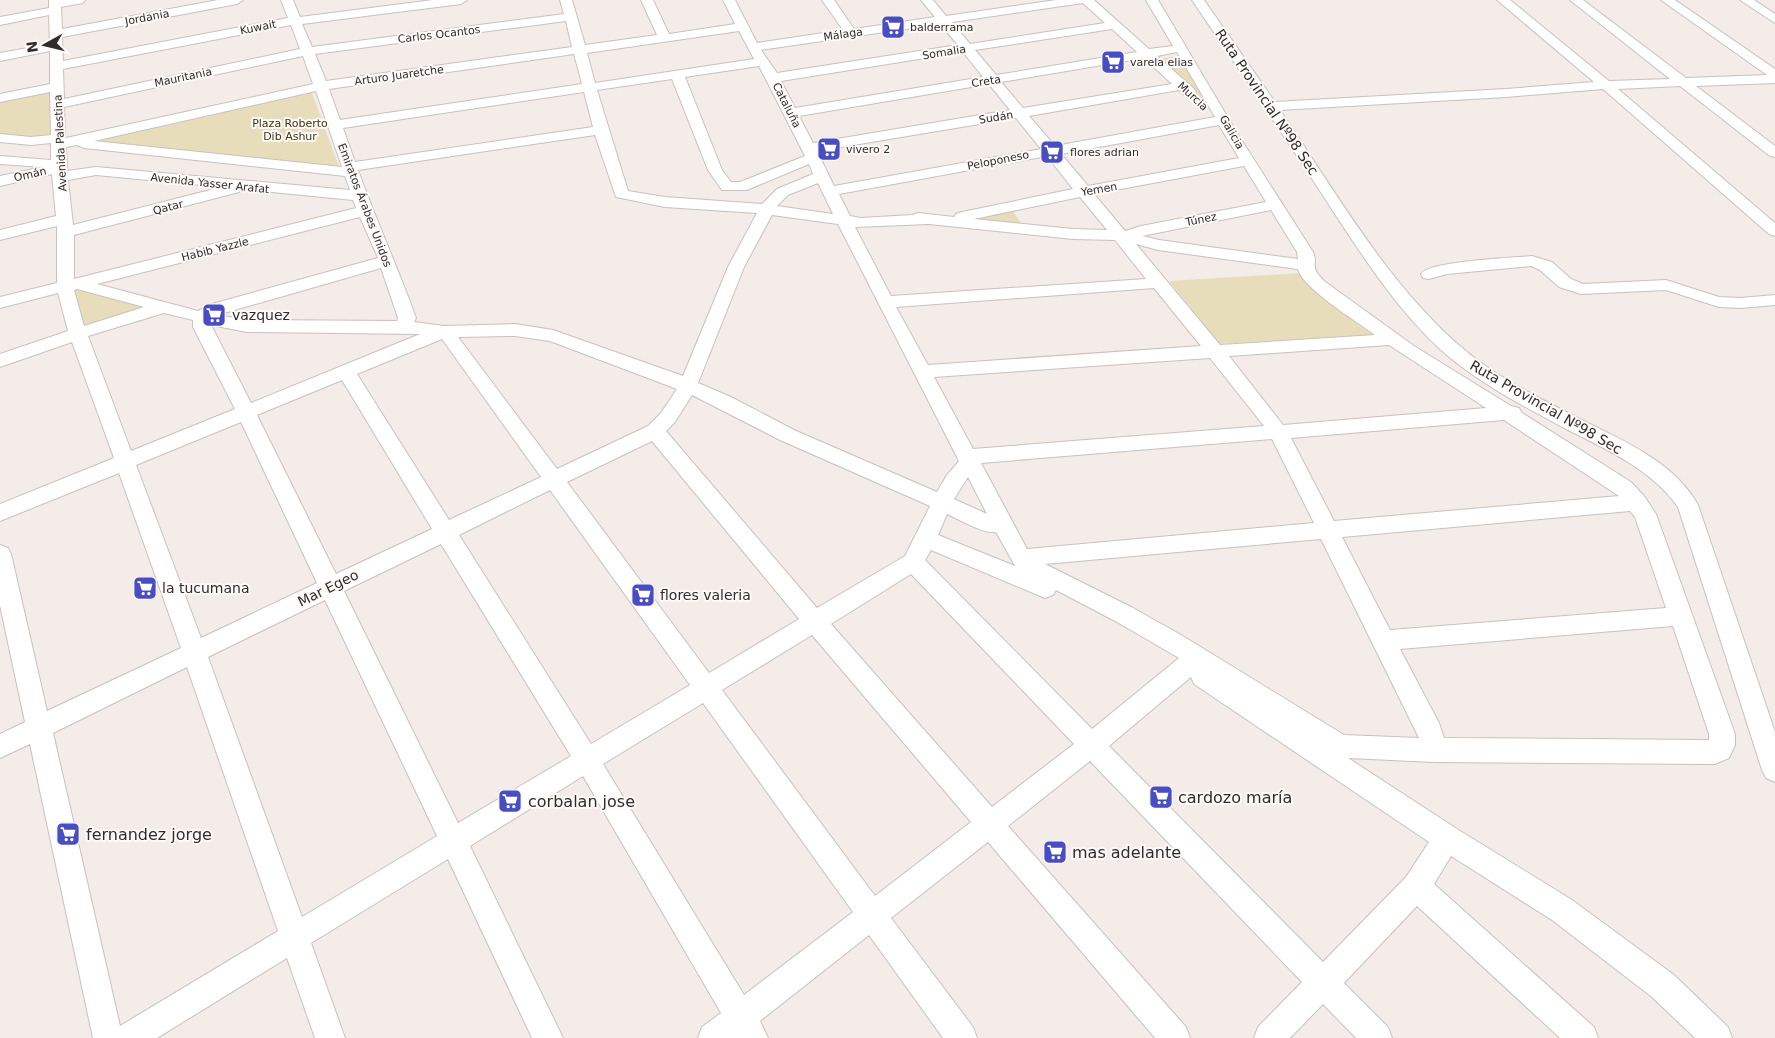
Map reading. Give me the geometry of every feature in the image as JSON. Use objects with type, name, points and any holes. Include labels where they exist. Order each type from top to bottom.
[{"type":"street","points":[[0,21],[79,0]]},
{"type":"street","name":"Jordania","points":[[0,57],[56,40],[237,0]]},
{"type":"street","name":"Emiratos Árabes Unidos","points":[[287,0],[321,86],[363,204],[387,261],[407,318],[404,327]]},
{"type":"street","name":"Kuwait","points":[[57,66],[294,21],[460,0]]},
{"type":"street","points":[[566,0],[601,130],[622,194],[665,202],[768,206],[843,216],[932,219],[1073,234],[1123,235],[1158,245],[1305,265]]},
{"type":"street","points":[[647,0],[664,37]]},
{"type":"street","name":"Cataluña","points":[[729,0],[761,62],[773,78],[967,462]]},
{"type":"street","points":[[828,0],[851,33]]},
{"type":"street","points":[[927,0],[1049,150],[1123,235],[1158,283],[1278,432],[1430,731],[1434,750],[1334,753]]},
{"type":"street","points":[[1006,0],[1015,10]]},
{"type":"street","name":"Málaga","points":[[753,47],[1081,0]]},
{"type":"street","name":"Murcia","points":[[1087,0],[1225,125]]},
{"type":"street","name":"Galicia","points":[[1152,0],[1225,125],[1307,256],[1305,265],[1307,273],[1318,285],[1408,350],[1614,480],[1624,487],[1637,502],[1644,514],[1722,734],[1722,745],[1720,750],[1715,752],[1434,750]]},
{"type":"street","name":"Ruta Provincial Nº98 Sec","points":[[1198,0],[1364,247],[1438,337],[1462,359],[1540,406],[1641,461],[1671,482],[1682,494],[1688,505],[1775,770]]},
{"type":"street","points":[[1503,0],[1607,86],[1775,231]]},
{"type":"street","points":[[1576,0],[1775,153]]},
{"type":"street","points":[[1589,0],[1775,140]]},
{"type":"street","points":[[1667,0],[1775,77]]},
{"type":"street","points":[[1746,0],[1775,19]]},
{"type":"street","name":"Avenida Palestina","points":[[56,5],[57,87],[62,141],[60,169],[77,334],[194,652],[330,1038]]},
{"type":"street","name":"Carlos Ocantos","points":[[307,51],[571,17]]},
{"type":"street","name":"Somalia","points":[[773,78],[1114,25]]},
{"type":"street","name":"Arturo Juaretche","points":[[62,141],[321,86],[742,27]]},
{"type":"street","name":"Creta","points":[[791,114],[1181,48]]},
{"type":"street","name":"Mauritania","points":[[59,104],[307,51]]},
{"type":"street","points":[[335,125],[761,62]]},
{"type":"street","points":[[678,74],[715,170],[727,187],[746,185],[768,206]]},
{"type":"street","points":[[1271,106],[1775,77]]},
{"type":"street","name":"Sudán","points":[[716,205],[746,185],[811,152],[1182,86]]},
{"type":"street","points":[[0,98],[57,87]]},
{"type":"street","name":"Peloponeso","points":[[768,206],[782,192],[826,184],[1225,125]]},
{"type":"street","name":"Avenida Yasser Arafat","points":[[0,138],[62,141],[261,164],[350,169],[601,130]]},
{"type":"street","name":"Avenida Yasser Arafat","points":[[0,160],[80,172],[240,186],[363,204]]},
{"type":"street","name":"Yemen","points":[[950,221],[969,214],[1249,161]]},
{"type":"street","name":"Qatar","points":[[0,235],[65,226],[226,192],[240,186],[261,164]]},
{"type":"street","name":"Omán","points":[[0,181],[60,169]]},
{"type":"street","name":"Habib Yazzle","points":[[28,294],[71,285],[363,204]]},
{"type":"street","name":"Túnez","points":[[1123,235],[1275,205]]},
{"type":"street","points":[[768,206],[736,266],[687,386],[666,420],[655,430],[816,622],[1175,1038]]},
{"type":"street","points":[[201,316],[218,308],[387,261]]},
{"type":"street","points":[[1429,274],[1446,269],[1532,261],[1546,266],[1565,283],[1581,289],[1666,285],[1679,287],[1717,302],[1734,303],[1775,300]]},
{"type":"street","points":[[885,302],[1158,283]]},
{"type":"street","points":[[71,285],[228,324],[247,326],[404,327],[445,331],[506,330],[554,336],[687,386],[724,402],[787,435],[992,525]]},
{"type":"street","points":[[0,296],[28,294]]},
{"type":"street","points":[[0,303],[28,294]]},
{"type":"street","points":[[0,361],[77,334],[165,307]]},
{"type":"street","points":[[201,316],[202,327],[246,412],[548,1038]]},
{"type":"street","points":[[0,513],[445,331]]},
{"type":"street","points":[[445,331],[962,1038]]},
{"type":"street","points":[[922,372],[1394,339]]},
{"type":"street","points":[[346,372],[587,760],[746,1028]]},
{"type":"street","points":[[967,462],[1278,432],[1508,413],[1534,410],[1540,406]]},
{"type":"street","name":"Mar Egeo","points":[[0,746],[655,430]]},
{"type":"street","points":[[919,551],[942,503],[967,462]]},
{"type":"street","points":[[967,462],[992,525],[1006,553],[1016,567],[1025,569],[1328,530],[1637,502]]},
{"type":"street","points":[[967,462],[1025,569]]},
{"type":"street","points":[[128,1038],[816,622],[919,551],[937,543],[1025,569],[1191,661],[1334,753],[1447,838],[1562,910],[1662,986],[1717,1038]]},
{"type":"street","points":[[919,551],[1092,745],[1377,1038]]},
{"type":"street","points":[[0,554],[37,728],[108,1038]]},
{"type":"street","points":[[1384,640],[1681,616]]},
{"type":"street","points":[[713,1038],[746,1028],[872,915],[1092,745],[1191,661]]},
{"type":"street","points":[[1269,1038],[1416,887],[1447,838]]},
{"type":"street","points":[[1416,887],[1583,1038]]},
{"type":"green space","points":[[1179,56],[1207,101],[1203,102],[1157,59]]},
{"type":"green space","points":[[52,90],[58,138],[0,137],[0,100]]},
{"type":"green space","name":"Plaza Roberto Dib Ashur","points":[[311,90],[339,167],[84,141]]},
{"type":"green space","points":[[1012,210],[1023,226],[974,220],[970,217]]},
{"type":"green space","points":[[1302,273],[1324,299],[1379,335],[1220,344],[1169,281]]},
{"type":"green space","points":[[66,286],[162,307],[79,332]]},
{"type":"place","name":"balderrama","points":[[893,27]]},
{"type":"place","name":"varela elias","points":[[1113,62]]},
{"type":"place","name":"vivero 2","points":[[829,149]]},
{"type":"place","name":"flores adrian","points":[[1052,152]]},
{"type":"place","name":"vazquez","points":[[214,315]]},
{"type":"place","name":"la tucumana","points":[[145,588]]},
{"type":"place","name":"flores valeria","points":[[643,595]]},
{"type":"place","name":"cardozo maría","points":[[1161,797]]},
{"type":"place","name":"corbalan jose","points":[[510,801]]},
{"type":"place","name":"fernandez jorge","points":[[68,834]]},
{"type":"place","name":"mas adelante","points":[[1055,852]]}]
